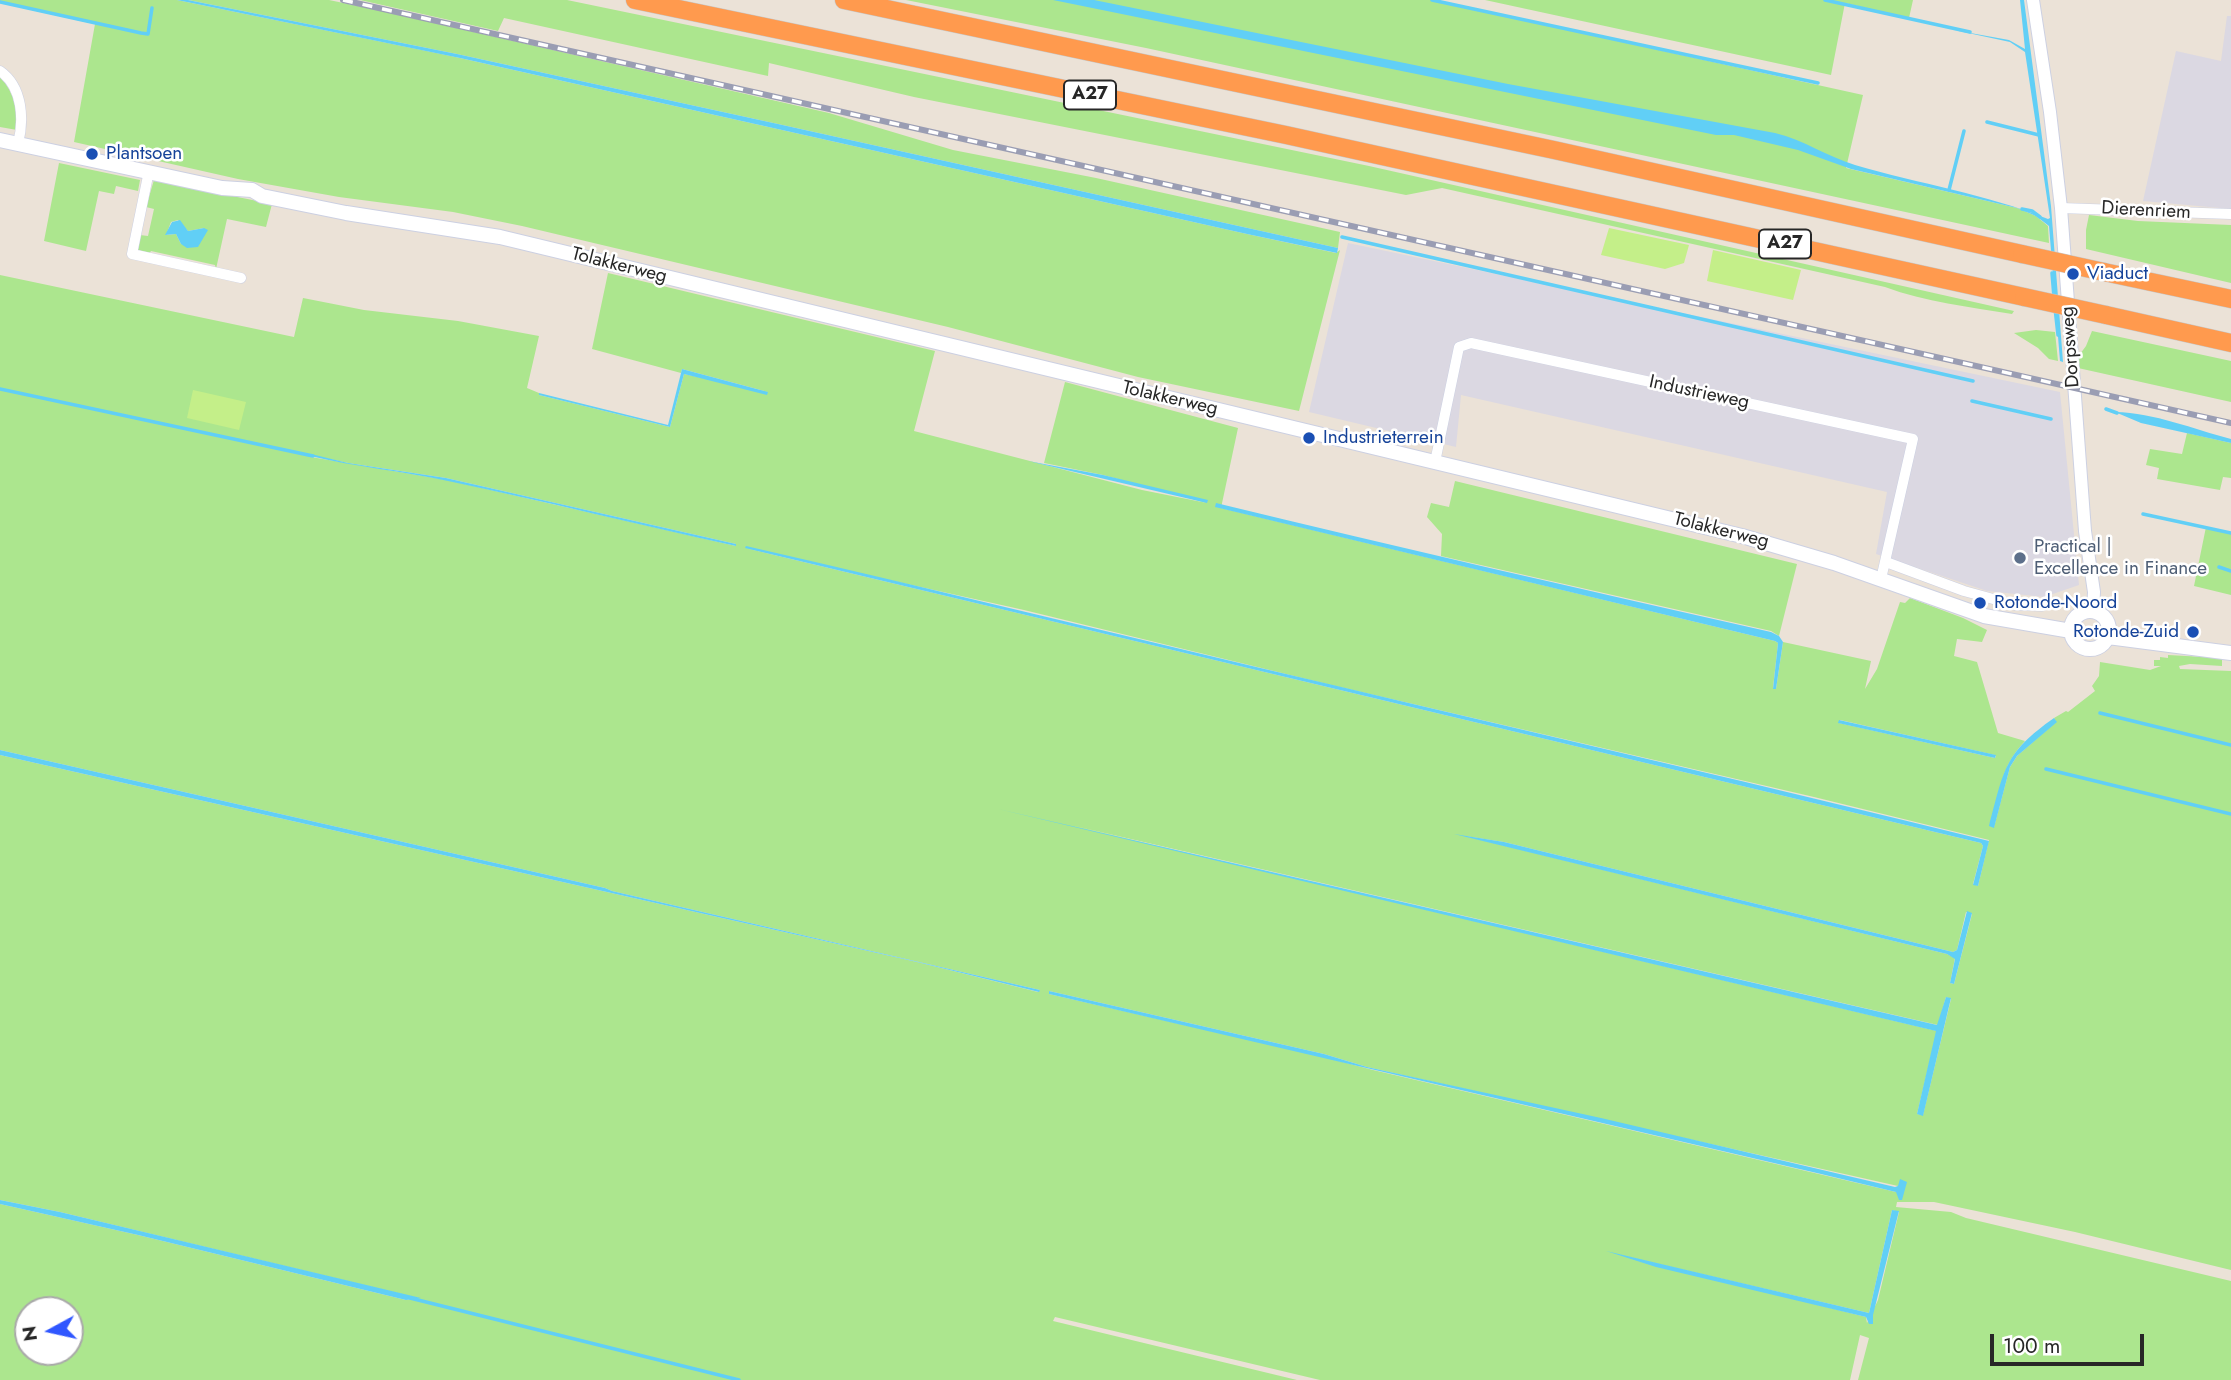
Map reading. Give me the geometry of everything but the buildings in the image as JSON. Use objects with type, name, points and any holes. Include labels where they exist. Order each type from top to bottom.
[{"type":"highway","name":"A27","points":[[635,0],[1314,141],[2231,343]]},
{"type":"highway","name":"A27","points":[[844,0],[1540,147],[2231,299]]},
{"type":"main road","name":"Tolakkerweg","points":[[0,140],[222,188],[230,193],[250,197],[262,196],[346,214],[500,237],[1742,536],[1881,579],[1959,608],[2001,620],[2071,631]]},
{"type":"main road","points":[[2093,611],[2106,620],[2109,630],[2104,643],[2090,650],[2078,646],[2071,631],[2072,623],[2078,615],[2093,611]]},
{"type":"main road","points":[[2108,636],[2231,653]]},
{"type":"street","name":"Dorpsweg","points":[[2033,0],[2061,208],[2085,531],[2094,592],[2093,611]]},
{"type":"street","points":[[0,71],[14,88],[20,102],[18,144]]},
{"type":"street","points":[[149,172],[132,254],[242,278]]},
{"type":"street","name":"Dierenriem","points":[[2061,208],[2231,214]]},
{"type":"street","name":"Industrieweg","points":[[1435,462],[1459,347],[1471,344],[1913,439],[1881,579]]},
{"type":"street","points":[[1886,562],[1964,591],[2015,605],[2042,606]]},
{"type":"shaded area","points":[[2227,16],[2231,16],[2231,209],[2143,201],[2176,51],[2221,61]]},
{"type":"shaded area","points":[[1348,243],[2060,392],[2079,585],[2044,597],[1987,591],[1876,554],[1887,492],[1461,395],[1456,447],[1309,412]]},
{"type":"green space","points":[[0,0],[177,0],[451,56],[1247,234],[1336,253],[1340,250],[1299,411],[1138,377],[948,327],[522,226],[453,212],[339,197],[238,179],[74,142],[95,24],[0,3]]},
{"type":"green space","points":[[188,0],[329,0],[382,11],[829,113],[953,150],[1096,178],[1340,232],[1338,248],[457,54]]},
{"type":"green space","points":[[360,0],[567,0],[1369,166],[2014,311],[2012,314],[1932,300],[1885,287],[1442,188],[1406,195],[914,97],[769,63],[768,76],[504,18],[498,31]]},
{"type":"green space","points":[[906,0],[1432,0],[1863,95],[1846,168],[2017,208],[2036,216],[2048,226],[2049,243],[1146,48]]},
{"type":"green space","points":[[1485,0],[1913,0],[1909,18],[1845,3],[1831,75]]},
{"type":"green space","points":[[0,77],[14,102],[17,130],[0,127]]},
{"type":"green space","points":[[59,163],[140,180],[138,191],[116,186],[114,194],[99,191],[86,251],[44,241]]},
{"type":"green space","points":[[154,180],[272,204],[266,227],[227,219],[216,269],[215,265],[138,250],[140,235],[148,236],[154,209],[146,207]],"holes":[[[178,220],[188,231],[204,228],[198,246],[181,244],[176,234],[166,235],[171,222]]]},
{"type":"green space","points":[[2089,215],[2138,221],[2231,225],[2231,283],[2086,249]]},
{"type":"green space","points":[[1609,228],[1689,245],[1684,263],[1665,269],[1601,255]]},
{"type":"green space","points":[[1713,250],[1801,270],[1793,300],[1707,281]]},
{"type":"green space","points":[[608,273],[935,351],[914,431],[1142,490],[1207,503],[1103,475],[1044,463],[1065,382],[1238,428],[1221,508],[1775,641],[1778,643],[1773,688],[1776,689],[1783,642],[1871,661],[1865,689],[1877,669],[1900,602],[1905,603],[1910,598],[1987,630],[1982,642],[1957,639],[1954,656],[1977,662],[1998,733],[2025,741],[2005,771],[1994,827],[2010,767],[2017,756],[2056,722],[2054,718],[2068,712],[2095,691],[2092,686],[2099,676],[2100,662],[2150,670],[2161,666],[2154,666],[2154,660],[2160,660],[2160,657],[2168,658],[2168,655],[2222,658],[2222,666],[2179,666],[2180,669],[2231,671],[2231,1270],[2075,1232],[1934,1202],[1897,1202],[1896,1207],[1951,1212],[1966,1218],[2231,1281],[2231,1380],[1858,1380],[1869,1338],[1860,1335],[1850,1380],[1320,1380],[1055,1317],[1053,1321],[1297,1380],[0,1380],[0,1204],[406,1300],[418,1298],[0,1200],[0,755],[917,962],[1038,992],[1040,990],[0,750],[0,275],[294,337],[303,298],[364,310],[458,321],[539,336],[527,388],[539,395],[670,427],[684,374],[768,392],[682,369],[681,373],[592,349]],"holes":[[[311,457],[446,478],[736,546],[447,480]],[[745,548],[1024,610],[1989,840],[1978,886],[1973,884],[1983,846],[1981,843]],[[1840,720],[1996,756],[1995,758],[1839,723]],[[1070,825],[1938,1025],[1946,997],[1951,999],[1923,1115],[1917,1114],[1937,1031]],[[1465,836],[1504,842],[1953,952],[1957,950],[1966,912],[1972,914],[1954,984],[1950,983],[1955,958]],[[1049,991],[1324,1054],[1367,1067],[1898,1186],[1896,1192],[1049,994]],[[1892,1210],[1899,1212],[1878,1300],[1867,1323],[1866,1317],[1620,1255],[1869,1313]]]},
{"type":"green space","points":[[2036,330],[2055,332],[2058,361],[2049,359],[2038,348],[2014,333]]},
{"type":"green space","points":[[2092,331],[2231,361],[2231,402],[2078,368],[2077,358]]},
{"type":"green space","points":[[193,390],[246,402],[239,430],[187,418]]},
{"type":"green space","points":[[2187,433],[2231,443],[2231,478],[2223,477],[2220,490],[2157,479],[2159,468],[2146,465],[2150,449],[2182,454]]},
{"type":"green space","points":[[1455,481],[1797,564],[1779,636],[1771,631],[1441,556],[1442,534],[1427,517],[1431,503],[1449,507]]},
{"type":"green space","points":[[2206,527],[2231,532],[2231,595],[2194,586]]},
{"type":"water","points":[[177,0],[457,54],[778,124],[1338,248],[1337,253],[460,58]]},
{"type":"water","points":[[1053,0],[1094,0],[1508,84],[1775,133],[1855,165],[1977,196],[2025,210],[2048,219],[2050,218],[2025,52],[2010,42],[1954,30],[2009,40],[2025,49],[2020,0],[2024,0],[2051,206],[2063,362],[2060,361],[2049,226],[2036,216],[2017,208],[1851,169],[1798,150],[1734,135],[1716,135]]},
{"type":"water","points":[[180,220],[188,231],[204,228],[208,230],[198,247],[187,248],[181,244],[176,234],[165,235],[172,222]]},
{"type":"water","points":[[682,369],[768,392],[767,395],[684,374],[670,427],[539,395],[668,425]]},
{"type":"water","points":[[2115,412],[2174,422],[2231,439],[2231,443],[2141,423]]},
{"type":"water","points":[[311,454],[348,463],[446,478],[736,546],[484,489],[327,460],[310,456]]},
{"type":"water","points":[[1028,461],[1103,475],[1208,500],[1207,503]]},
{"type":"water","points":[[1216,503],[1771,632],[1783,642],[1776,689],[1773,689],[1778,643],[1775,641],[1215,507]]},
{"type":"water","points":[[746,546],[1989,841],[1978,886],[1973,885],[1983,846],[1981,843],[745,548]]},
{"type":"water","points":[[2054,718],[2057,722],[2017,756],[2010,767],[1994,828],[1989,826],[2008,764],[2037,730]]},
{"type":"water","points":[[1839,720],[1996,755],[1995,758],[1838,723]]},
{"type":"water","points":[[0,750],[1040,990],[1039,992],[917,962],[0,755]]},
{"type":"water","points":[[998,809],[1937,1025],[1946,997],[1951,998],[1923,1116],[1917,1114],[1936,1031]]},
{"type":"water","points":[[1454,834],[1504,842],[1953,952],[1957,950],[1967,911],[1972,913],[1954,984],[1950,983],[1955,959],[1947,954]]},
{"type":"water","points":[[1049,991],[1324,1054],[1367,1067],[1601,1118],[1895,1187],[1900,1179],[1907,1182],[1902,1200],[1899,1200],[1896,1192],[1049,994]]},
{"type":"water","points":[[0,1200],[421,1298],[406,1300],[0,1204]]},
{"type":"water","points":[[1892,1210],[1899,1211],[1873,1324],[1869,1324],[1866,1317],[1656,1267],[1606,1251],[1869,1313]]},
{"type":"waterway","points":[[1432,0],[1818,83]]},
{"type":"waterway","points":[[1825,0],[1970,32]]},
{"type":"waterway","points":[[0,2],[148,34],[152,8]]},
{"type":"waterway","points":[[1987,122],[2039,135]]},
{"type":"waterway","points":[[1949,190],[1964,131]]},
{"type":"waterway","points":[[2022,209],[2032,211],[2040,217]]},
{"type":"waterway","points":[[1342,237],[1973,381]]},
{"type":"waterway","points":[[2052,273],[2054,297]]},
{"type":"waterway","points":[[2055,308],[2058,335]]},
{"type":"waterway","points":[[0,389],[313,456]]},
{"type":"waterway","points":[[1972,401],[2051,419]]},
{"type":"waterway","points":[[2106,409],[2117,413]]},
{"type":"waterway","points":[[2143,514],[2231,533]]},
{"type":"waterway","points":[[2219,567],[2231,571]]},
{"type":"waterway","points":[[2100,713],[2231,745]]},
{"type":"waterway","points":[[2046,769],[2231,814]]},
{"type":"waterway","points":[[410,1298],[739,1380]]},
{"type":"railway","points":[[343,0],[2231,423]]},
{"type":"place","name":"Plantsoen","points":[[92,154]]},
{"type":"place","name":"Viaduct","points":[[2073,274]]},
{"type":"place","name":"Industrieterrein","points":[[1309,438]]},
{"type":"place","name":"Practical | Excellence in Finance","points":[[2020,558]]},
{"type":"place","name":"Rotonde-Noord","points":[[1980,603]]},
{"type":"place","name":"Rotonde-Zuid","points":[[2193,632]]}]
